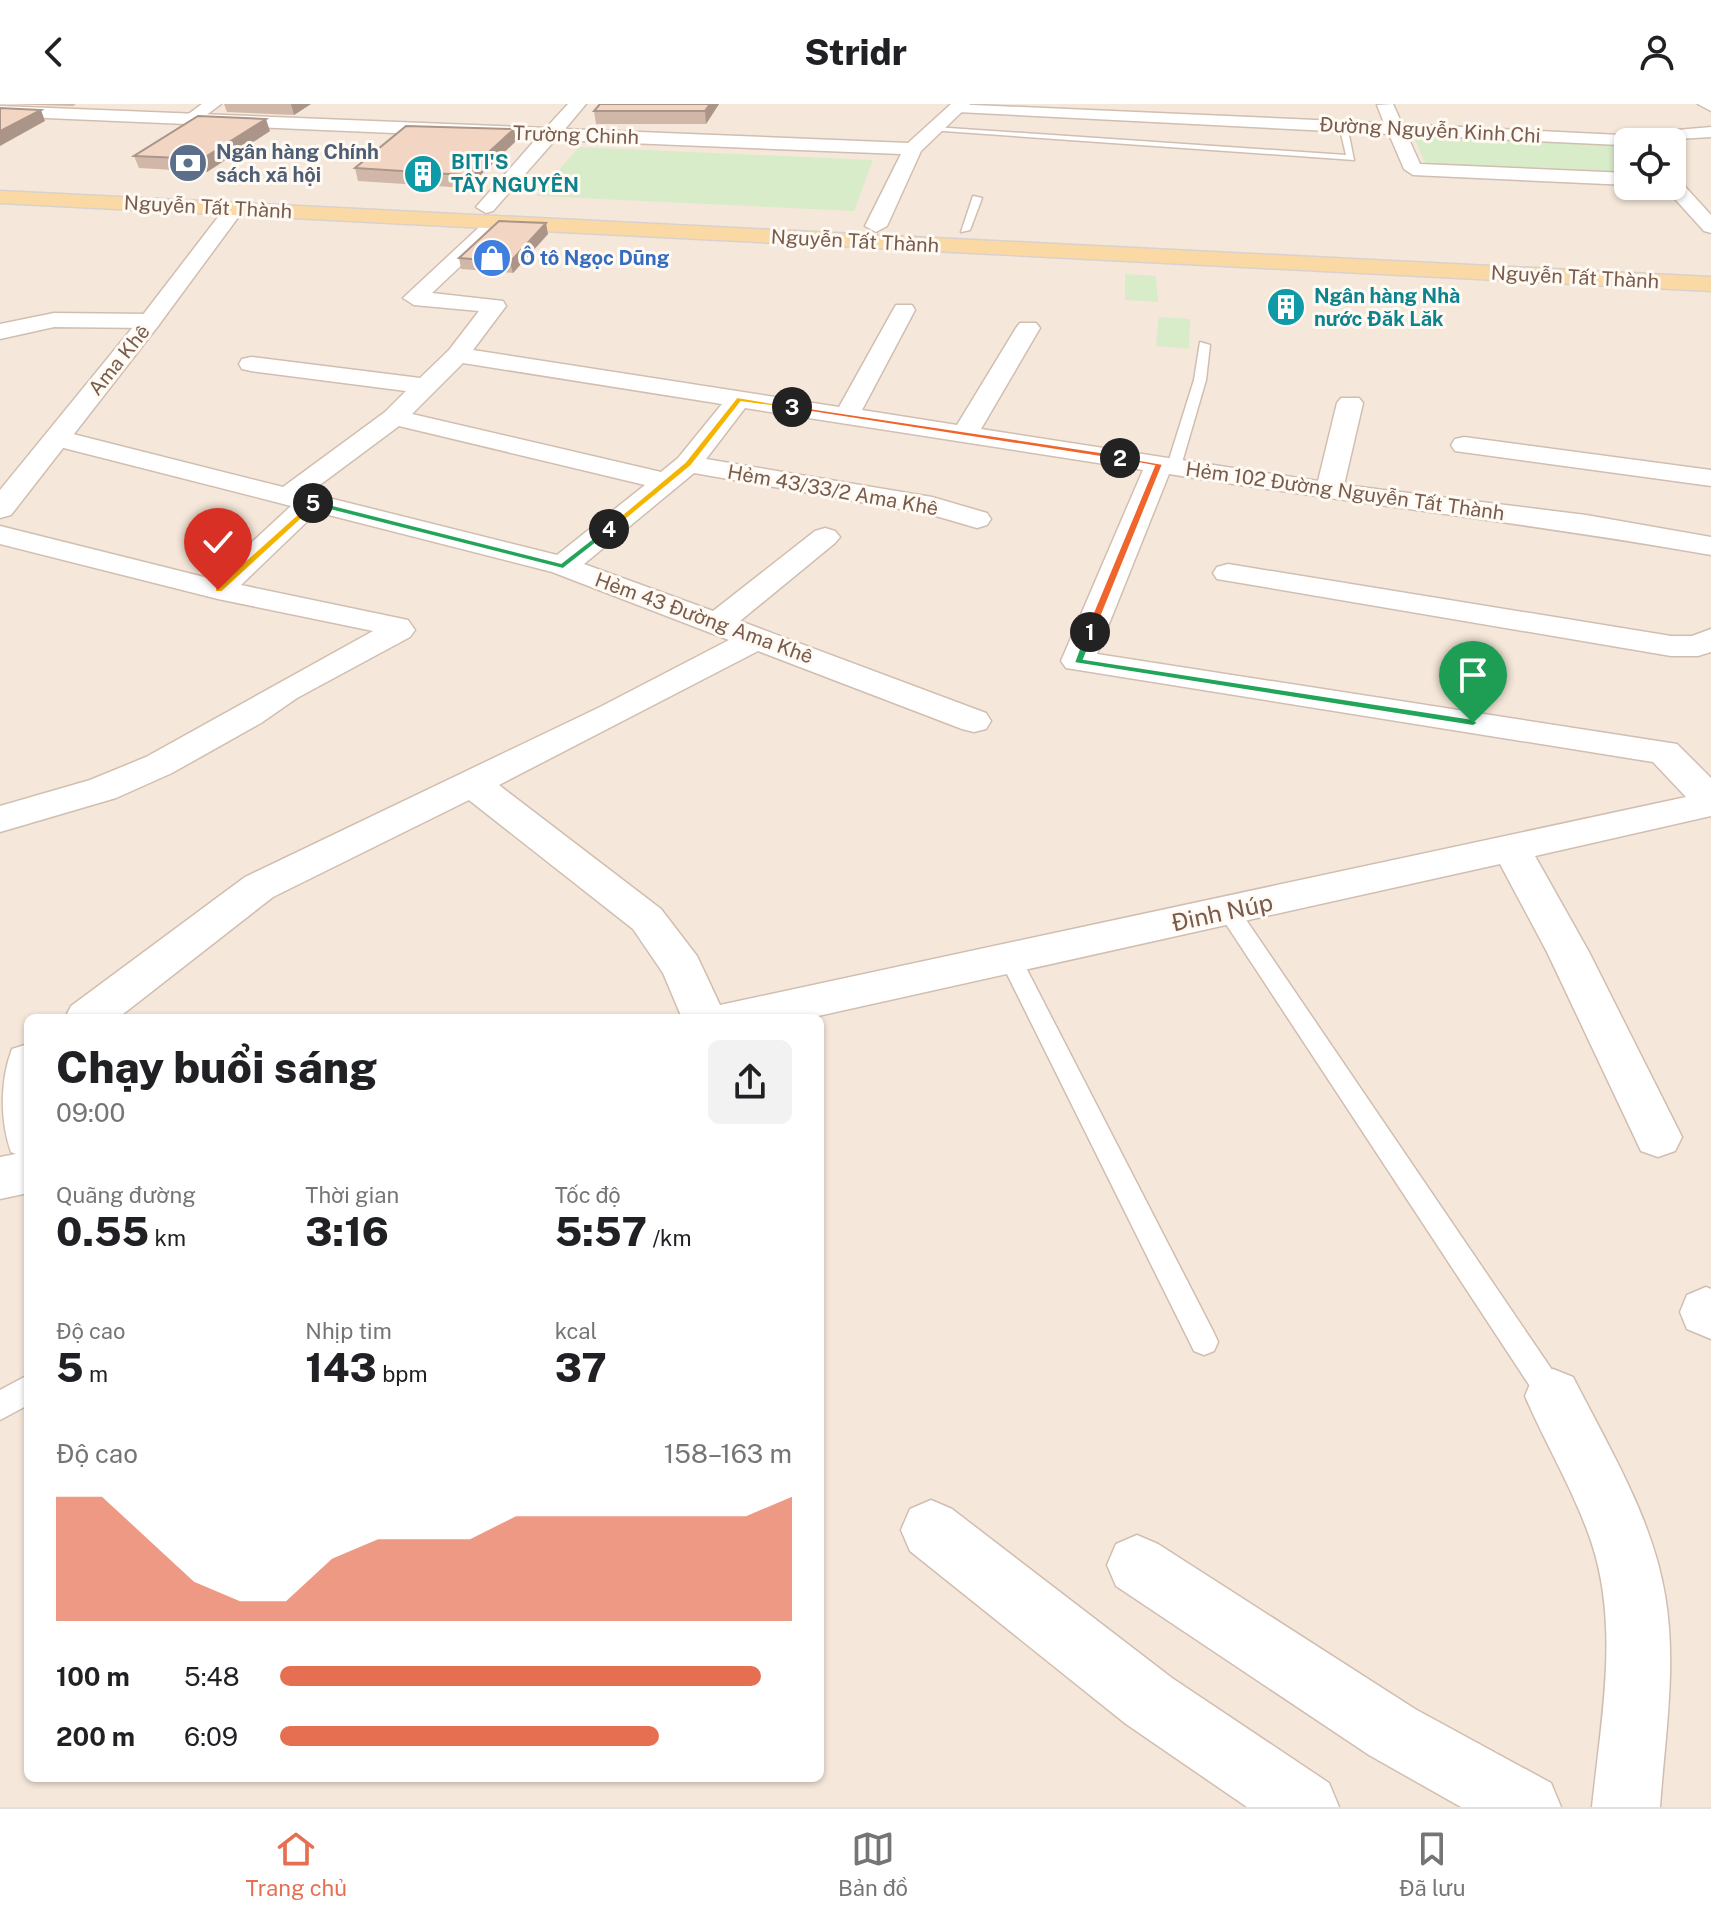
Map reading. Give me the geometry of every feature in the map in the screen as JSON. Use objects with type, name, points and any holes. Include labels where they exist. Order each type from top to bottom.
[{"type":"main road","name":"Nguyễn Tất Thành","points":[[0,185],[242,202],[1711,284]]},
{"type":"main road","name":"Nguyễn Tất Thành","points":[[0,197],[242,202]]},
{"type":"main road","name":"Nguyễn Tất Thành","points":[[491,214],[876,226],[1711,268]]},
{"type":"street","points":[[191,118],[213,104]]},
{"type":"street","points":[[218,590],[300,499],[394,417],[457,355],[495,306],[414,298],[491,214],[577,104]]},
{"type":"street","points":[[1384,104],[1413,169],[1614,178]]},
{"type":"street","points":[[876,226],[913,149],[959,106]]},
{"type":"street","name":"Đường Nguyễn Kinh Chi","points":[[959,106],[1614,139]]},
{"type":"street","name":"Trường Chinh","points":[[0,111],[913,149]]},
{"type":"street","name":"Đường Nguyễn Kinh Chi","points":[[1686,135],[1711,132]]},
{"type":"street","points":[[1686,199],[1711,227]]},
{"type":"street","name":"Ama Khê","points":[[0,509],[242,202]]},
{"type":"street","points":[[847,415],[904,310]]},
{"type":"street","points":[[0,332],[42,321],[150,321]]},
{"type":"street","points":[[965,434],[1028,328]]},
{"type":"street","name":"Hẻm 102 Đường Nguyễn Tất Thành","points":[[457,355],[606,370],[739,399],[1329,491],[1586,524],[1711,546]]},
{"type":"street","points":[[251,364],[426,386]]},
{"type":"street","points":[[563,566],[678,473],[739,399]]},
{"type":"street","points":[[1329,491],[1350,403]]},
{"type":"street","name":"Hẻm 43/33/2 Ama Khê","points":[[394,417],[678,473],[932,506],[977,519]]},
{"type":"street","name":"Hẻm 43 Đường Ama Khê","points":[[57,438],[563,566],[974,721]]},
{"type":"street","points":[[1464,445],[1711,478]]},
{"type":"street","points":[[1166,465],[1078,661],[1664,752],[1711,802]]},
{"type":"street","points":[[0,535],[218,590],[381,623],[399,630],[285,691],[249,715],[159,765],[103,789],[0,819]]},
{"type":"street","points":[[718,623],[825,537]]},
{"type":"street","points":[[1228,573],[1671,646],[1698,646],[1711,639]]},
{"type":"street","points":[[92,1014],[259,887],[612,715],[758,638]]},
{"type":"street","points":[[472,783],[647,919],[682,967],[702,1014]]},
{"type":"street","name":"Đinh Núp","points":[[751,1014],[1512,849],[1711,802]]},
{"type":"street","points":[[1512,849],[1568,952],[1658,1137]]},
{"type":"street","points":[[24,1076],[18,1096],[24,1121]]},
{"type":"street","points":[[0,1178],[24,1173]]},
{"type":"street","points":[[1553,1396],[1618,1534],[1634,1594],[1636,1659],[1626,1807]]},
{"type":"street","points":[[931,1530],[1149,1701],[1305,1807]]},
{"type":"street","points":[[1137,1565],[1392,1732],[1527,1807]]},
{"type":"lane","points":[[934,130],[1351,158],[1343,125]]},
{"type":"lane","points":[[965,230],[977,198]]},
{"type":"lane","points":[[1166,465],[1200,380],[1204,345]]},
{"type":"lane","points":[[1228,910],[1553,1396]]},
{"type":"lane","points":[[1010,958],[1204,1342]]},
{"type":"lane","points":[[0,1406],[24,1391]]},
{"type":"shaded area","points":[[0,104],[1711,104],[1711,1807],[0,1807]]},
{"type":"green space","points":[[1413,135],[1614,145],[1614,175],[1426,165]]},
{"type":"green space","points":[[579,147],[873,160],[854,211],[536,196]]},
{"type":"green space","points":[[1125,274],[1156,276],[1158,302],[1125,300]]},
{"type":"green space","points":[[1159,317],[1190,319],[1189,349],[1156,346]]},
{"type":"building","points":[[600,104],[710,104],[705,111],[594,111]]},
{"type":"building","points":[[0,108],[41,110],[0,131]]},
{"type":"building","points":[[198,116],[266,119],[202,159],[134,156]]},
{"type":"building","points":[[406,126],[514,129],[464,175],[355,168]]},
{"type":"building","points":[[499,221],[546,223],[510,262],[459,258]]},
{"type":"place","name":"Ngân hàng Chính sách xã hội","points":[[188,163]]},
{"type":"place","name":"BITI'S TÂY NGUYÊN","points":[[423,174]]},
{"type":"place","name":"Ô tô Ngọc Dũng","points":[[492,258]]},
{"type":"place","name":"Ngân hàng Nhà nước Đăk Lăk","points":[[1286,307]]},
{"type":"route","points":[[218,590],[311,502],[563,566],[688,464],[739,399],[1159,464],[1078,661],[1473,723]]}]
